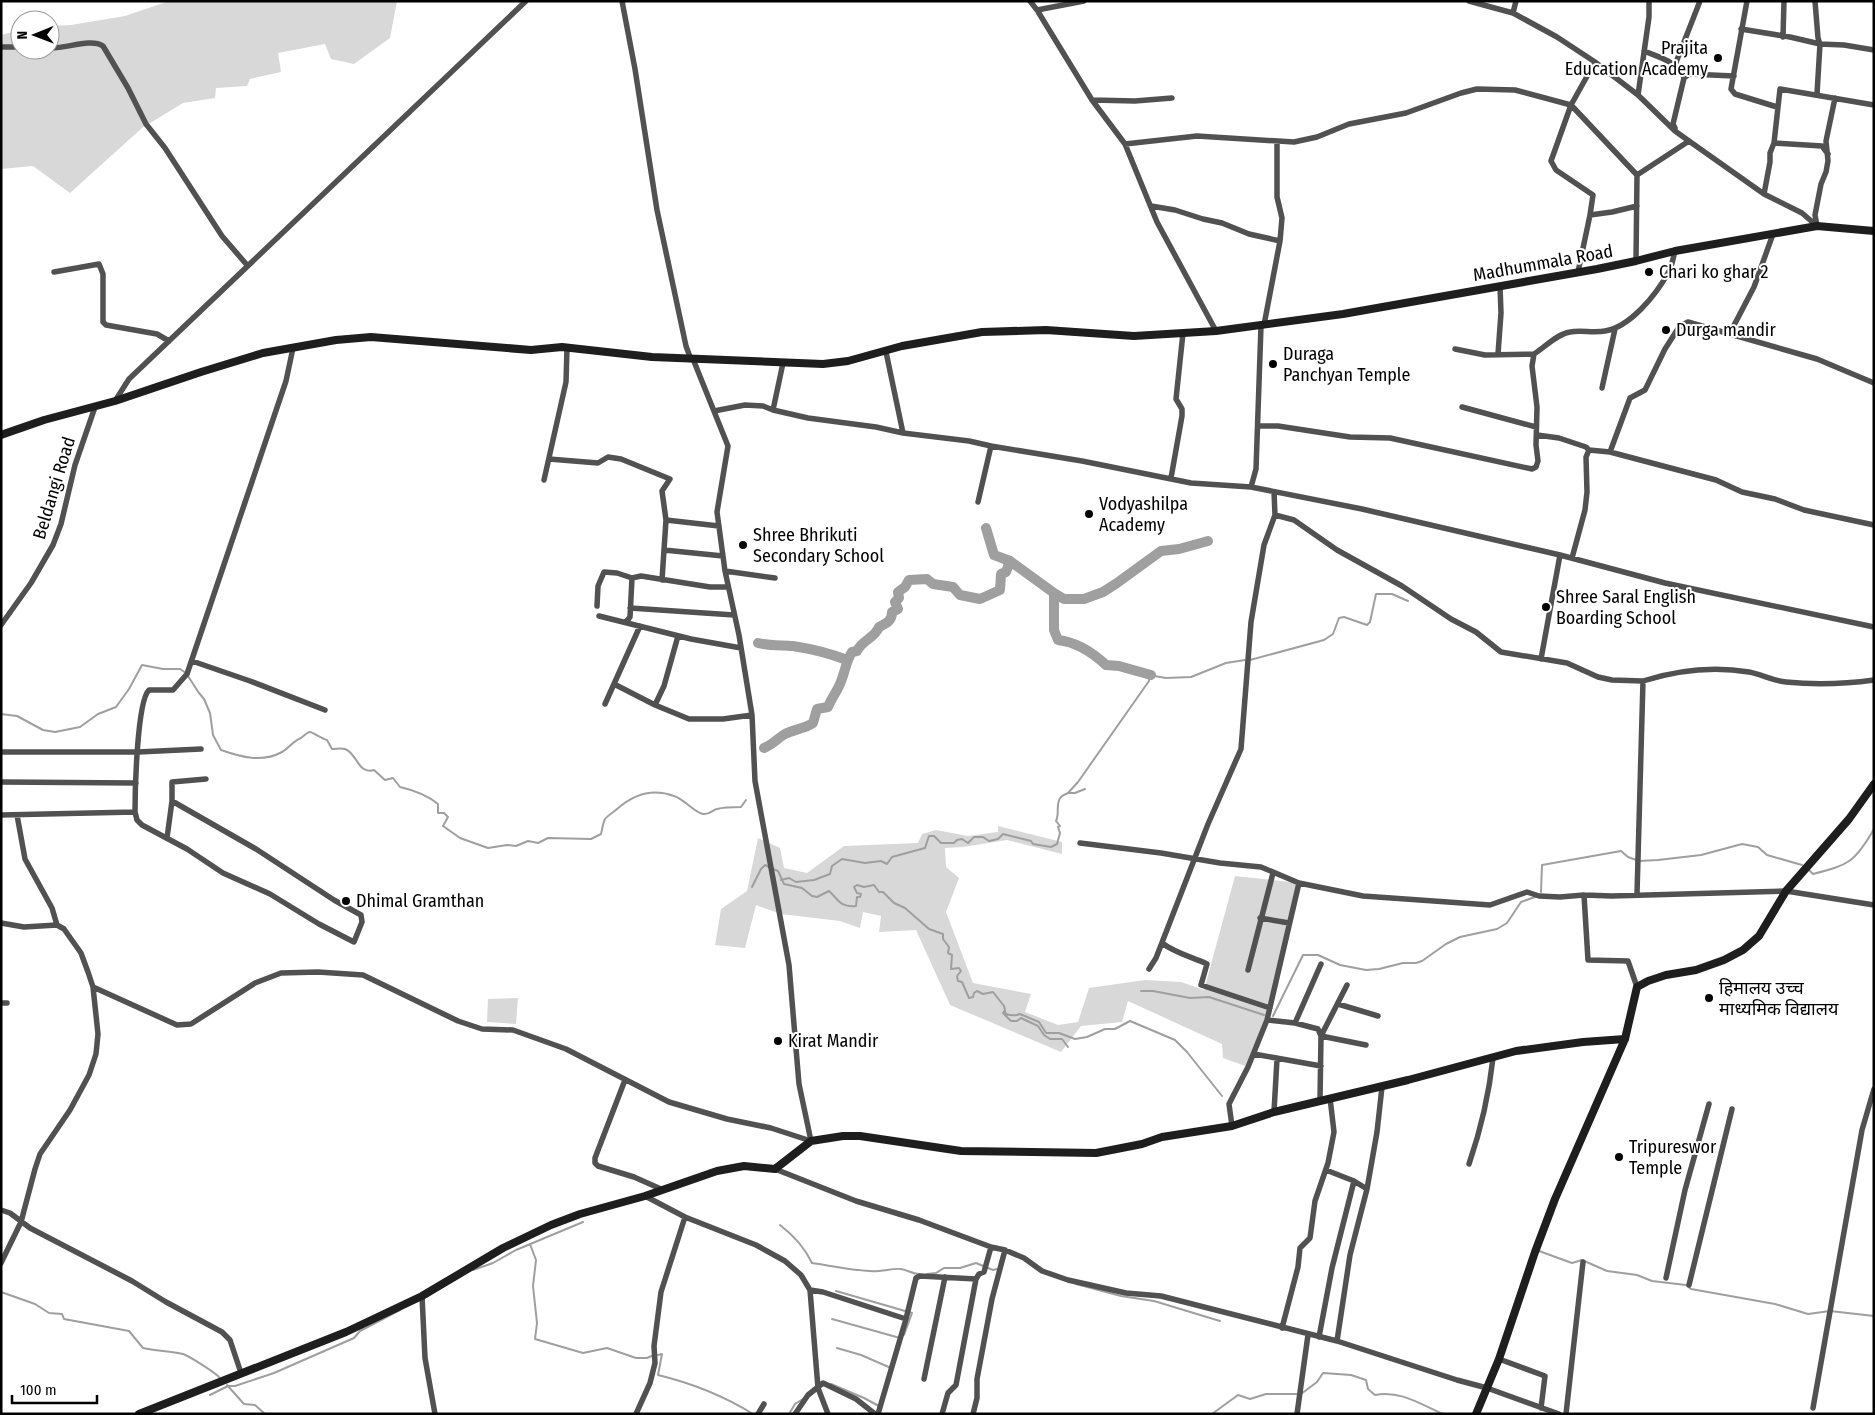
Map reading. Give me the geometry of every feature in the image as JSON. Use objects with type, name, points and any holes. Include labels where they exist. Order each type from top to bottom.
[{"type":"street","points":[[115,401],[129,379],[526,1]]},
{"type":"street","points":[[622,1],[666,260],[686,346],[728,446],[717,512],[722,556],[741,648],[752,715],[756,790],[789,965],[799,1084],[812,1142]]},
{"type":"street","points":[[1030,1],[1092,100],[1125,144],[1156,222],[1216,331]]},
{"type":"street","points":[[1037,10],[1084,1]]},
{"type":"street","points":[[1469,1],[1513,13],[1557,37],[1596,62],[1638,95],[1689,141],[1764,194],[1802,213],[1817,226]]},
{"type":"street","points":[[1513,13],[1516,1]]},
{"type":"street","points":[[1638,95],[1649,1]]},
{"type":"street","points":[[1676,65],[1700,1]]},
{"type":"street","points":[[1747,1],[1731,89],[1735,94],[1777,107]]},
{"type":"street","points":[[1783,36],[1784,1]]},
{"type":"street","points":[[1815,1],[1820,44],[1817,94]]},
{"type":"street","points":[[1741,29],[1820,44],[1844,45],[1874,50]]},
{"type":"street","points":[[60,49],[92,43],[98,43],[103,46],[146,124],[165,148],[222,236],[247,265]]},
{"type":"street","points":[[1644,51],[1676,65],[1682,72],[1684,78],[1673,124],[1675,130]]},
{"type":"street","points":[[1578,272],[1593,195],[1556,170],[1552,161],[1571,105],[1596,62]]},
{"type":"street","points":[[1684,78],[1689,74],[1734,76]]},
{"type":"street","points":[[1125,144],[1197,136],[1294,142],[1317,137],[1349,124],[1406,113],[1477,88],[1515,90],[1571,105],[1637,175],[1636,261]]},
{"type":"street","points":[[1764,194],[1770,152],[1774,143],[1780,90],[1817,94],[1874,105]]},
{"type":"street","points":[[1092,100],[1135,101],[1172,98]]},
{"type":"street","points":[[1817,226],[1815,215],[1821,184],[1826,172],[1828,155],[1826,140],[1835,98]]},
{"type":"street","points":[[1251,487],[1256,470],[1262,325],[1280,241],[1282,218],[1277,197],[1277,141]]},
{"type":"street","points":[[1637,175],[1689,141]]},
{"type":"street","points":[[1774,143],[1822,146],[1828,155]]},
{"type":"street","points":[[1151,206],[1175,210],[1222,223],[1249,234],[1280,241]]},
{"type":"street","points":[[1590,215],[1604,214],[1636,206]]},
{"type":"street","name":"Madhummala Road","points":[[1,435],[44,420],[115,401],[256,355],[336,340],[371,337],[532,350],[551,347],[693,359],[822,364],[848,361],[902,346],[982,332],[1046,330],[1134,336],[1216,331],[1343,314],[1578,272],[1636,261],[1675,251],[1817,226],[1874,231]]},
{"type":"street","points":[[1730,333],[1754,286],[1773,234]]},
{"type":"street","points":[[1455,349],[1485,355],[1534,354],[1570,332],[1603,332],[1615,329],[1636,314],[1650,298],[1669,272],[1675,251]]},
{"type":"street","points":[[54,272],[99,264],[103,274],[103,322],[106,325],[157,334],[170,341]]},
{"type":"street","points":[[1498,354],[1501,313],[1500,286]]},
{"type":"street","points":[[1610,452],[1630,398],[1645,390],[1653,371],[1679,327],[1688,322],[1817,359],[1874,384]]},
{"type":"street","points":[[1602,388],[1615,329]]},
{"type":"street","points":[[1171,478],[1182,416],[1182,409],[1176,399],[1183,333]]},
{"type":"street","points":[[172,801],[256,849],[334,900],[361,915],[362,922],[354,942],[319,924],[270,894],[223,873],[167,838],[142,825],[137,820],[135,812],[141,718],[146,693],[149,690],[173,690],[177,688],[187,674],[286,381],[293,348]]},
{"type":"street","points":[[544,480],[566,382],[566,348]]},
{"type":"street","points":[[886,352],[903,433]]},
{"type":"street","points":[[1258,426],[1278,426],[1350,437],[1390,438],[1532,469],[1536,467],[1538,461],[1536,445],[1537,407],[1532,366],[1534,354]]},
{"type":"street","points":[[773,410],[783,363]]},
{"type":"street","points":[[714,411],[745,405],[763,406],[808,418],[969,441],[1191,483],[1251,487],[1362,508],[1560,555],[1665,583],[1874,627]]},
{"type":"street","name":"Beldangi Road","points":[[1,625],[31,583],[53,545],[61,524],[75,465],[95,407]]},
{"type":"street","points":[[1462,407],[1536,427]]},
{"type":"street","points":[[1537,435],[1559,438],[1586,447],[1589,450],[1610,452],[1716,480],[1742,492],[1775,499],[1801,510],[1874,525]]},
{"type":"street","points":[[978,502],[991,446]]},
{"type":"street","points":[[1572,558],[1585,510],[1587,492],[1586,457],[1589,450]]},
{"type":"street","points":[[549,459],[598,463],[608,456],[621,459],[670,479],[662,491],[666,520],[662,580]]},
{"type":"street","points":[[1149,969],[1162,943],[1194,858],[1241,749],[1249,641],[1264,545],[1275,515],[1274,492]]},
{"type":"street","points":[[1275,515],[1294,520],[1337,550],[1402,586],[1476,632],[1500,652],[1567,663],[1605,679],[1643,680],[1664,674],[1704,668],[1749,672],[1783,682],[1847,684],[1874,680]]},
{"type":"street","points":[[666,520],[719,526]]},
{"type":"street","points":[[664,550],[722,556]]},
{"type":"street","points":[[1541,659],[1560,555]]},
{"type":"street","points":[[725,571],[775,578]]},
{"type":"street","points":[[597,606],[598,586],[604,572],[617,573],[632,578],[641,576],[710,587],[728,587]]},
{"type":"street","points":[[626,622],[630,617],[632,578]]},
{"type":"street","points":[[630,608],[734,615]]},
{"type":"street","points":[[599,616],[678,636],[741,648]]},
{"type":"street","points":[[605,704],[640,626]]},
{"type":"street","points":[[655,705],[664,686],[678,636]]},
{"type":"street","points":[[192,661],[325,710]]},
{"type":"street","points":[[1638,894],[1643,680]]},
{"type":"street","points":[[614,684],[689,720],[724,719],[752,715]]},
{"type":"street","points":[[1,752],[138,752],[201,749]]},
{"type":"street","points":[[167,838],[172,801],[172,782],[206,779]]},
{"type":"street","points":[[1,782],[136,783]]},
{"type":"street","points":[[1637,987],[1666,975],[1703,967],[1724,960],[1743,950],[1759,936],[1786,891],[1849,819],[1874,784]]},
{"type":"street","points":[[1,814],[135,812]]},
{"type":"street","points":[[16,815],[25,859],[57,918],[57,924]]},
{"type":"street","points":[[1080,843],[1260,867],[1299,883],[1363,896],[1490,906],[1527,892],[1540,896],[1560,897],[1786,891],[1874,905]]},
{"type":"street","points":[[1248,970],[1272,873]]},
{"type":"street","points":[[1232,1126],[1230,1104],[1254,1054],[1267,1020],[1299,883]]},
{"type":"street","points":[[1476,1414],[1499,1360],[1555,1199],[1626,1039],[1637,987],[1628,961],[1588,960],[1584,895]]},
{"type":"street","points":[[1260,918],[1289,923]]},
{"type":"street","points":[[1,923],[24,927],[57,924],[64,929],[81,953],[93,987],[98,1034],[96,1054],[89,1075],[79,1095],[40,1154],[32,1177],[21,1222],[1,1263]]},
{"type":"street","points":[[1162,943],[1173,952],[1187,955],[1207,964],[1201,985],[1270,1008]]},
{"type":"street","points":[[1295,1022],[1321,964]]},
{"type":"street","points":[[93,987],[177,1025],[192,1024],[255,983],[281,973],[318,972],[363,975],[458,1021],[482,1029],[513,1030],[566,1049],[669,1102],[728,1119],[771,1128],[812,1142]]},
{"type":"street","points":[[1321,1036],[1347,985]]},
{"type":"street","points":[[1338,1004],[1378,1016]]},
{"type":"street","points":[[1267,1020],[1295,1022],[1318,1029],[1321,1036],[1322,1066],[1320,1100]]},
{"type":"street","points":[[1321,1036],[1366,1045]]},
{"type":"street","points":[[775,1169],[812,1142],[843,1136],[860,1136],[961,1151],[1096,1153],[1142,1144],[1162,1137],[1232,1126],[1274,1112],[1516,1051],[1583,1042],[1626,1039]]},
{"type":"street","points":[[1254,1054],[1322,1066]]},
{"type":"street","points":[[1469,1164],[1480,1128],[1493,1058]]},
{"type":"street","points":[[1274,1112],[1277,1059]]},
{"type":"street","points":[[624,1080],[595,1158],[595,1163],[598,1166],[634,1177],[661,1189]]},
{"type":"street","points":[[1337,1342],[1350,1255],[1367,1190],[1377,1132],[1382,1086]]},
{"type":"street","points":[[1813,1408],[1862,1130],[1874,1089]]},
{"type":"street","points":[[1282,1328],[1290,1302],[1300,1248],[1310,1238],[1315,1201],[1326,1170],[1334,1132],[1330,1098]]},
{"type":"street","points":[[1666,1278],[1685,1190],[1708,1104]]},
{"type":"street","points":[[1689,1285],[1732,1109]]},
{"type":"street","points":[[138,1414],[346,1332],[422,1296],[503,1248],[550,1226],[580,1214],[645,1196],[692,1178],[744,1166],[775,1169],[856,1201],[919,1220],[991,1247],[1005,1250],[1024,1258],[1042,1271],[1068,1280],[1126,1293],[1161,1296],[1319,1337],[1487,1388],[1559,1414]]},
{"type":"street","points":[[1326,1170],[1354,1181],[1367,1190]]},
{"type":"street","points":[[1319,1337],[1332,1268],[1354,1181]]},
{"type":"street","points":[[645,1196],[685,1217],[756,1244],[785,1261],[800,1275],[810,1290],[818,1388],[828,1414]]},
{"type":"street","points":[[1,1210],[10,1213],[30,1228],[132,1281],[222,1332],[230,1340],[241,1373]]},
{"type":"street","points":[[636,1414],[650,1383],[656,1363],[654,1346],[661,1292],[685,1217]]},
{"type":"street","points":[[942,1414],[948,1393],[956,1385],[976,1279],[979,1274],[984,1272],[991,1247]]},
{"type":"street","points":[[973,1414],[977,1398],[977,1379],[992,1299],[1005,1250]]},
{"type":"street","points":[[1566,1414],[1583,1262]]},
{"type":"street","points":[[795,1414],[808,1396],[822,1383],[856,1399],[875,1414],[878,1414],[916,1278],[920,1276],[976,1279]]},
{"type":"street","points":[[924,1378],[945,1277]]},
{"type":"street","points":[[810,1290],[823,1292],[906,1319]]},
{"type":"street","points":[[422,1296],[425,1358],[435,1414]]},
{"type":"street","points":[[1297,1414],[1308,1335]]},
{"type":"street","points":[[1499,1360],[1545,1376],[1540,1408]]},
{"type":"street","points":[[758,1414],[764,1404]]},
{"type":"shaded area","points":[[169,1],[397,1],[390,38],[354,64],[331,59],[325,44],[278,53],[281,72],[250,79],[247,86],[216,88],[215,98],[183,103],[142,128],[70,193],[33,166],[1,169],[1,35],[10,33],[10,60],[60,60],[60,26],[125,16]]},
{"type":"shaded area","points":[[998,826],[1062,842],[1062,854],[1007,840],[945,848],[946,867],[959,878],[946,912],[973,983],[1031,994],[1025,1012],[1058,1025],[1078,1022],[1089,988],[1145,980],[1181,982],[1204,990],[1235,876],[1299,883],[1267,1020],[1248,1067],[1223,1058],[1222,1044],[1128,1001],[1122,1022],[1081,1026],[1061,1052],[950,1005],[916,930],[879,932],[881,916],[863,912],[860,928],[840,921],[781,914],[756,905],[745,948],[715,945],[721,909],[747,891],[758,838],[780,848],[784,868],[807,873],[844,846],[918,843],[922,834],[936,830],[968,836],[998,832]]},
{"type":"shaded area","points":[[518,998],[516,1024],[487,1022],[488,999]]},
{"type":"waterway","points":[[986,528],[994,555],[1010,561],[1054,593],[1054,630],[1058,640],[1084,648],[1106,665],[1119,666],[1151,675]]},
{"type":"waterway","points":[[1054,593],[1064,599],[1084,599],[1103,592],[1161,551],[1179,549],[1208,541]]},
{"type":"waterway","points":[[764,748],[785,734],[813,723],[817,709],[828,707],[841,682],[852,652],[857,651],[862,644],[875,634],[879,627],[890,620],[892,612],[898,609],[895,602],[899,598],[898,592],[905,587],[909,580],[927,579],[933,584],[953,587],[960,595],[980,599],[1000,590],[1001,574],[1006,572],[1010,561]]},
{"type":"waterway","points":[[1250,660],[1324,640],[1333,634],[1339,618],[1344,617],[1367,625],[1370,622],[1376,594],[1392,594],[1408,601]]},
{"type":"waterway","points":[[758,643],[807,648],[847,660]]},
{"type":"waterway","points":[[1068,793],[1078,782],[1149,681],[1149,675],[1166,678],[1191,677],[1226,663],[1245,660]]},
{"type":"waterway","points":[[1,714],[17,716],[43,730],[55,732],[80,727],[98,714],[116,707],[129,689],[142,665],[163,669],[180,669],[186,673],[204,699],[210,713],[213,735],[221,750],[244,757],[267,757],[282,752],[311,732],[327,740],[332,749],[345,749],[349,751],[364,769],[374,770],[385,780],[393,778],[400,787],[420,793],[434,801],[438,804],[438,813],[444,813],[448,817],[443,826],[460,838],[488,848],[507,845],[516,846],[528,841],[538,843],[548,838],[591,839],[601,834],[604,821],[608,816],[623,804],[644,794],[659,793],[674,796],[703,814],[720,808],[741,807],[746,800]]},
{"type":"waterway","points":[[781,880],[789,878],[796,882],[814,880],[830,874],[832,866],[842,859],[865,863],[881,861],[887,864],[892,857],[925,848],[929,836],[934,836],[941,843],[954,843],[962,839],[968,843],[974,837],[983,837],[989,841],[998,839],[1003,834],[1031,841],[1033,844],[1051,847],[1057,844],[1060,833],[1058,827],[1060,826],[1056,821],[1059,799],[1068,793],[1075,793],[1085,789]]},
{"type":"waterway","points":[[1809,870],[1813,874],[1843,865],[1862,849],[1874,829]]},
{"type":"waterway","points":[[1541,892],[1542,865],[1621,851],[1628,857],[1639,861],[1658,860],[1701,855],[1742,844],[1758,847],[1767,855],[1802,865]]},
{"type":"waterway","points":[[752,887],[761,869],[765,865],[769,867]]},
{"type":"waterway","points":[[773,869],[778,871],[784,884],[802,888],[812,896],[817,897],[829,891],[846,906],[856,906],[857,897],[860,897],[861,894],[857,893],[854,887],[857,885],[864,887],[874,885],[879,892],[883,892],[894,903],[905,908],[929,929],[943,934],[943,939],[949,947],[948,953],[952,955],[951,969],[959,968],[961,971],[957,976],[958,981],[962,982],[969,998],[973,997],[977,991],[983,994],[993,992],[1004,1006],[1005,1010],[1003,1013],[1011,1021],[1017,1021],[1021,1018],[1038,1026],[1044,1035],[1050,1039],[1062,1039],[1068,1047]]},
{"type":"waterway","points":[[1273,1016],[1303,955],[1318,955],[1340,965],[1366,970],[1403,963],[1416,963],[1460,937],[1497,929],[1507,923],[1521,902],[1535,897]]},
{"type":"waterway","points":[[1141,991],[1153,991],[1190,998],[1209,997],[1264,1015]]},
{"type":"waterway","points":[[1005,1011],[1006,1014],[1020,1014],[1039,1022],[1046,1033],[1059,1033],[1075,1039],[1087,1037],[1105,1029],[1115,1029],[1130,1021],[1175,1040],[1222,1096]]},
{"type":"waterway","points":[[473,1270],[493,1263],[516,1250],[583,1222]]},
{"type":"waterway","points":[[780,1225],[798,1242],[812,1263],[870,1271],[901,1269],[919,1274]]},
{"type":"waterway","points":[[530,1244],[536,1260],[533,1286],[537,1323],[535,1339],[583,1353],[607,1348],[636,1358],[647,1358],[654,1355]]},
{"type":"waterway","points":[[1539,1251],[1572,1263],[1582,1260],[1607,1271],[1637,1275],[1652,1281],[1686,1285],[1691,1289],[1775,1304],[1808,1314],[1830,1311],[1874,1316]]},
{"type":"waterway","points":[[927,1274],[936,1273],[944,1268],[960,1268],[976,1263],[993,1270],[997,1269]]},
{"type":"waterway","points":[[1076,1284],[1121,1296],[1154,1301],[1220,1321]]},
{"type":"waterway","points":[[836,1291],[912,1313],[904,1335]]},
{"type":"waterway","points":[[1,1292],[35,1304],[49,1313],[62,1314],[64,1319],[129,1331],[143,1348],[183,1354],[220,1378]]},
{"type":"waterway","points":[[210,1395],[228,1386],[235,1386],[274,1373],[354,1338],[360,1331],[400,1310]]},
{"type":"waterway","points":[[832,1319],[900,1338]]},
{"type":"waterway","points":[[837,1348],[861,1355],[891,1368]]},
{"type":"waterway","points":[[658,1355],[662,1354],[658,1375],[707,1391],[731,1401],[753,1414]]},
{"type":"waterway","points":[[1212,1414],[1238,1395],[1250,1399],[1266,1394],[1301,1394],[1317,1382],[1323,1373],[1351,1375],[1366,1380],[1368,1389],[1375,1395],[1393,1394],[1401,1396],[1443,1414]]},
{"type":"waterway","points":[[831,1384],[879,1406]]},
{"type":"waterway","points":[[227,1385],[244,1404],[255,1405],[265,1414]]},
{"type":"waterway","points":[[789,1414],[795,1404],[803,1399]]},
{"type":"place","name":"Prajita Education Academy","points":[[1718,58]]},
{"type":"place","name":"Chari ko ghar 2","points":[[1649,272]]},
{"type":"place","name":"Durga mandir","points":[[1666,330]]},
{"type":"place","name":"Duraga Panchyan Temple","points":[[1273,364]]},
{"type":"place","name":"Vodyashilpa Academy","points":[[1089,514]]},
{"type":"place","name":"Shree Bhrikuti Secondary School","points":[[743,545]]},
{"type":"place","name":"Shree Saral English Boarding School","points":[[1546,607]]},
{"type":"place","name":"Dhimal Gramthan","points":[[346,901]]},
{"type":"place","name":"हिमालय उच्च माध्यमिक विद्यालय","points":[[1709,998]]},
{"type":"place","name":"Kirat Mandir","points":[[778,1041]]},
{"type":"place","name":"Tripureswor Temple","points":[[1619,1157]]}]
